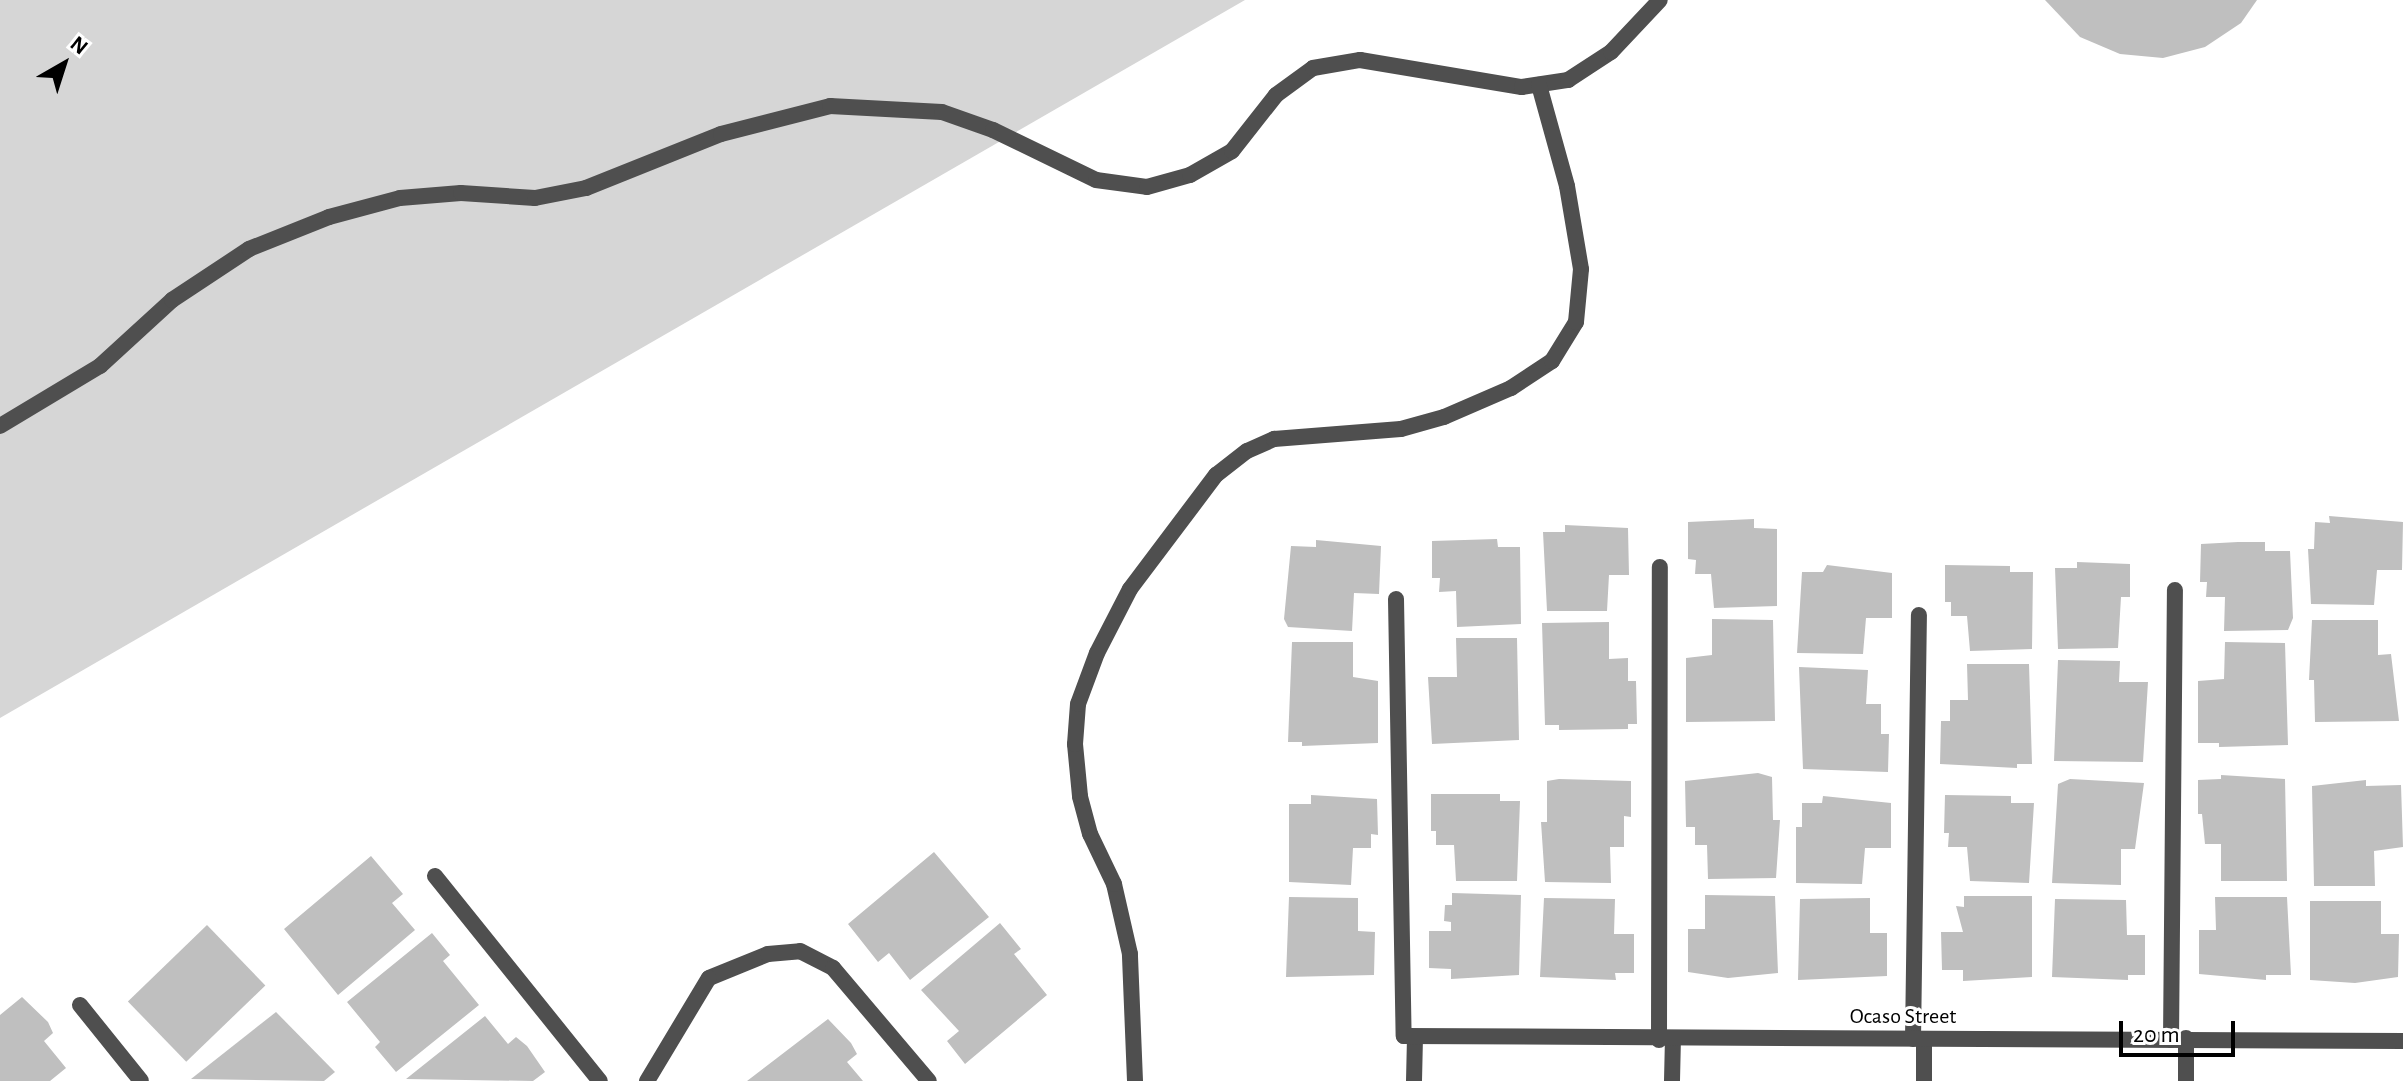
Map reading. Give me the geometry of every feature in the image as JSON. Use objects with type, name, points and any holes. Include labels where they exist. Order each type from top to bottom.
[{"type":"street","points":[[0,426],[100,366],[172,300],[249,249],[329,217],[400,198],[461,193],[535,198],[586,188],[721,134],[830,106],[942,112],[993,130],[1096,180],[1147,187],[1190,175],[1232,151],[1276,95],[1313,68],[1360,60],[1408,64],[1480,83],[1539,85],[1568,80],[1611,52],[1660,0]]},
{"type":"street","points":[[1135,1081],[1130,954],[1114,884],[1090,834],[1080,796],[1075,744],[1078,704],[1097,653],[1130,589],[1216,475],[1247,451],[1274,439],[1401,429],[1430,421],[1511,388],[1552,361],[1576,322],[1581,269],[1567,186],[1539,85]]},
{"type":"street","points":[[1660,567],[1666,1039],[1672,1081]]},
{"type":"street","points":[[2175,590],[2179,1039],[2186,1081]]},
{"type":"street","points":[[1396,599],[1409,1037],[1414,1081]]},
{"type":"street","points":[[1919,615],[1918,1039],[1924,1081]]},
{"type":"street","points":[[435,876],[600,1081]]},
{"type":"street","points":[[647,1081],[709,978],[768,954],[800,951],[833,968],[929,1081]]},
{"type":"street","points":[[80,1005],[141,1081]]},
{"type":"street","name":"Ocaso Street","points":[[1409,1037],[2403,1041]]},
{"type":"shaded area","points":[[0,0],[1245,0],[0,718]]},
{"type":"building","points":[[2045,0],[2257,0],[2241,23],[2205,47],[2163,58],[2120,54],[2080,37]]},
{"type":"building","points":[[2329,516],[2403,522],[2402,570],[2377,570],[2374,605],[2311,604],[2308,549],[2314,549],[2315,522],[2330,523]]},
{"type":"building","points":[[1754,519],[1754,528],[1777,529],[1777,606],[1714,608],[1711,574],[1695,574],[1696,560],[1688,559],[1688,522]]},
{"type":"building","points":[[1565,525],[1628,528],[1629,575],[1609,575],[1607,611],[1547,611],[1543,532],[1565,532]]},
{"type":"building","points":[[1497,539],[1498,547],[1520,547],[1521,624],[1457,627],[1456,591],[1439,592],[1440,578],[1432,578],[1432,541]]},
{"type":"building","points":[[1316,540],[1381,546],[1379,594],[1354,593],[1352,631],[1288,627],[1284,619],[1291,546],[1316,547]]},
{"type":"building","points":[[2265,542],[2265,551],[2290,551],[2293,618],[2288,630],[2224,631],[2225,597],[2206,597],[2207,582],[2200,582],[2201,544]]},
{"type":"building","points":[[2077,562],[2130,564],[2130,597],[2121,597],[2118,648],[2058,649],[2055,568],[2077,568]]},
{"type":"building","points":[[1827,565],[1892,573],[1892,618],[1866,618],[1863,654],[1797,653],[1802,572],[1823,572]]},
{"type":"building","points":[[1945,565],[2010,566],[2010,572],[2033,572],[2032,649],[1970,651],[1967,616],[1951,616],[1951,602],[1945,602]]},
{"type":"building","points":[[1712,619],[1773,620],[1775,721],[1686,722],[1686,658],[1712,655]]},
{"type":"building","points":[[2312,620],[2378,620],[2378,655],[2391,654],[2399,721],[2315,722],[2314,680],[2309,680]]},
{"type":"building","points":[[1609,622],[1609,659],[1628,658],[1628,681],[1636,681],[1637,724],[1628,724],[1628,729],[1559,730],[1559,725],[1545,725],[1542,623]]},
{"type":"building","points":[[1456,638],[1517,638],[1519,740],[1432,744],[1428,677],[1457,677]]},
{"type":"building","points":[[1292,642],[1353,642],[1353,677],[1378,681],[1378,743],[1302,746],[1302,742],[1288,742]]},
{"type":"building","points":[[2225,642],[2285,643],[2288,745],[2219,747],[2219,743],[2198,743],[2198,681],[2224,679]]},
{"type":"building","points":[[2058,660],[2120,661],[2119,682],[2148,682],[2143,762],[2054,761]]},
{"type":"building","points":[[1967,664],[2029,664],[2032,764],[2017,764],[2017,768],[1940,764],[1941,721],[1950,721],[1950,700],[1968,700]]},
{"type":"building","points":[[1799,667],[1868,670],[1866,704],[1881,704],[1881,734],[1889,734],[1888,772],[1803,769]]},
{"type":"building","points":[[1758,773],[1772,777],[1773,820],[1780,820],[1776,878],[1708,879],[1707,845],[1695,845],[1695,827],[1686,827],[1685,781]]},
{"type":"building","points":[[2221,775],[2285,779],[2287,881],[2221,881],[2221,844],[2205,844],[2202,814],[2198,814],[2198,780],[2221,779]]},
{"type":"building","points":[[2070,779],[2144,783],[2135,849],[2121,849],[2121,885],[2052,883],[2058,784]]},
{"type":"building","points":[[2366,780],[2366,786],[2401,785],[2403,847],[2374,851],[2375,886],[2314,886],[2312,786]]},
{"type":"building","points":[[1547,781],[1631,781],[1631,817],[1624,816],[1624,847],[1610,847],[1611,883],[1545,882],[1541,822],[1547,822]]},
{"type":"building","points":[[1431,794],[1500,794],[1500,801],[1520,801],[1517,881],[1456,881],[1454,845],[1436,845],[1436,831],[1431,831]]},
{"type":"building","points":[[1311,795],[1377,799],[1378,835],[1371,834],[1371,848],[1353,848],[1351,885],[1289,882],[1289,804],[1311,804]]},
{"type":"building","points":[[1945,795],[2011,796],[2011,803],[2034,803],[2029,883],[1970,881],[1967,847],[1948,847],[1949,833],[1944,833]]},
{"type":"building","points":[[1823,796],[1891,803],[1891,848],[1865,848],[1862,884],[1796,883],[1796,827],[1802,827],[1802,803],[1822,803]]},
{"type":"building","points":[[934,852],[989,917],[910,980],[889,953],[878,962],[848,924]]},
{"type":"building","points":[[371,856],[403,894],[392,903],[415,930],[338,995],[284,929]]},
{"type":"building","points":[[1452,893],[1521,895],[1519,975],[1451,979],[1451,969],[1429,968],[1429,931],[1451,931],[1451,922],[1444,921],[1445,905],[1452,905]]},
{"type":"building","points":[[1705,895],[1775,896],[1778,973],[1728,978],[1688,972],[1688,929],[1705,929]]},
{"type":"building","points":[[1964,896],[2032,896],[2032,977],[1963,981],[1963,970],[1942,970],[1941,932],[1963,932],[1956,906],[1964,907]]},
{"type":"building","points":[[1289,897],[1358,898],[1358,931],[1375,932],[1374,975],[1286,977]]},
{"type":"building","points":[[2215,897],[2287,897],[2291,975],[2266,975],[2266,980],[2199,974],[2199,930],[2216,930]]},
{"type":"building","points":[[1544,898],[1615,899],[1614,934],[1634,934],[1634,973],[1615,973],[1616,980],[1540,977]]},
{"type":"building","points":[[1870,898],[1870,933],[1887,933],[1887,976],[1798,980],[1800,899]]},
{"type":"building","points":[[2055,899],[2126,900],[2127,935],[2145,935],[2145,975],[2128,975],[2128,980],[2052,977]]},
{"type":"building","points":[[2310,901],[2381,901],[2381,934],[2399,934],[2398,977],[2355,983],[2310,980]]},
{"type":"building","points":[[1000,923],[1021,949],[1014,954],[1047,995],[965,1064],[947,1041],[959,1031],[921,990]]},
{"type":"building","points":[[207,925],[265,985],[186,1062],[128,1001]]},
{"type":"building","points":[[432,933],[450,955],[443,961],[479,1005],[396,1072],[375,1047],[380,1042],[347,1002]]},
{"type":"building","points":[[22,997],[48,1022],[53,1033],[44,1041],[66,1068],[50,1081],[0,1081],[0,1015]]},
{"type":"building","points":[[276,1012],[335,1072],[324,1081],[191,1079]]},
{"type":"building","points":[[485,1016],[508,1044],[516,1037],[527,1046],[545,1072],[533,1081],[406,1079]]},
{"type":"building","points":[[828,1019],[851,1043],[857,1054],[847,1062],[863,1081],[747,1081]]}]
